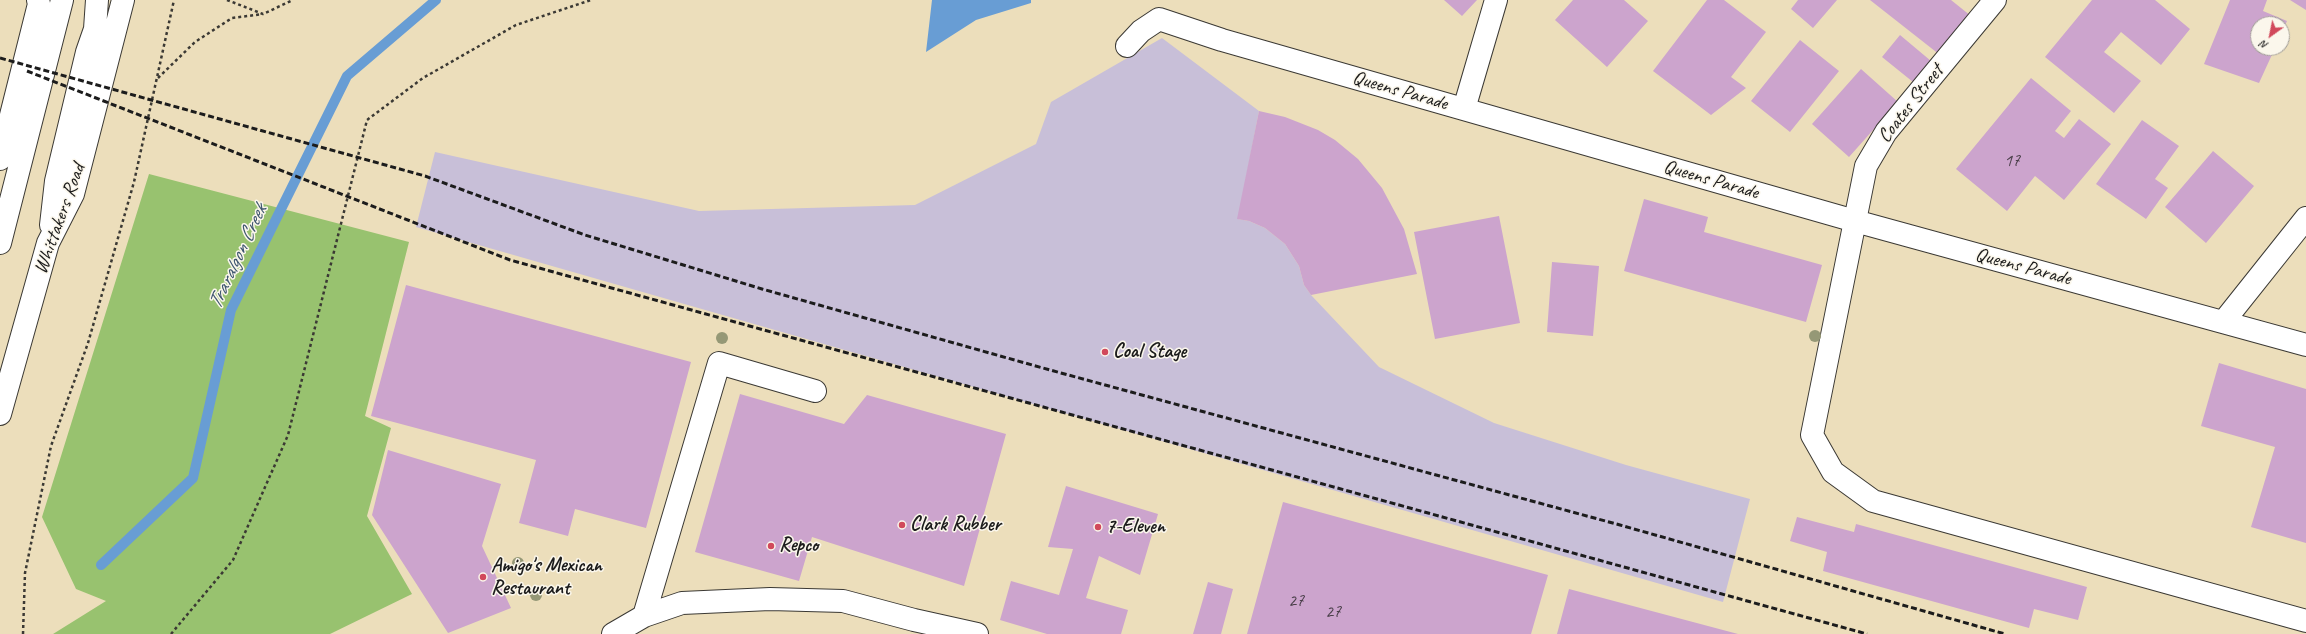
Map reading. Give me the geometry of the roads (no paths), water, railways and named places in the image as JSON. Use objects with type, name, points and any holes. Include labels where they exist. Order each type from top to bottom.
[{"type":"street","points":[[0,159],[39,4],[38,0]]},
{"type":"street","points":[[0,243],[62,0]]},
{"type":"street","points":[[48,243],[56,181],[87,52],[95,29],[97,0]]},
{"type":"street","name":"Whittakers Road","points":[[0,414],[48,243],[73,194],[123,0]]},
{"type":"street","points":[[1464,109],[1496,0]]},
{"type":"street","name":"Coates Street","points":[[1995,0],[1886,132],[1866,166],[1812,435],[1833,472],[1873,501],[2306,621]]},
{"type":"street","name":"Queens Parade","points":[[1127,46],[1142,30],[1159,19],[1222,40],[1855,221],[2224,321],[2306,345]]},
{"type":"street","points":[[2224,321],[2306,218]]},
{"type":"street","points":[[644,616],[719,363],[815,390]]},
{"type":"street","points":[[613,634],[644,616],[682,603],[777,599],[843,601],[910,627],[977,634]]},
{"type":"water","points":[[932,0],[1031,0],[1031,3],[976,20],[926,52]]},
{"type":"waterway","name":"Traralgon Creek","points":[[101,565],[193,478],[231,310],[347,76],[436,0]]},
{"type":"railway","points":[[0,58],[425,176],[585,235],[762,289],[1050,370],[1620,525],[2005,634]]},
{"type":"railway","points":[[27,71],[510,260],[1867,634]]},
{"type":"place","name":"Coal Stage","points":[[1105,352]]},
{"type":"place","name":"Clark Rubber","points":[[902,525]]},
{"type":"place","name":"7-Eleven","points":[[1098,527]]},
{"type":"place","name":"Repco","points":[[771,546]]},
{"type":"place","name":"Amigo's Mexican Restaurant","points":[[483,577]]}]
